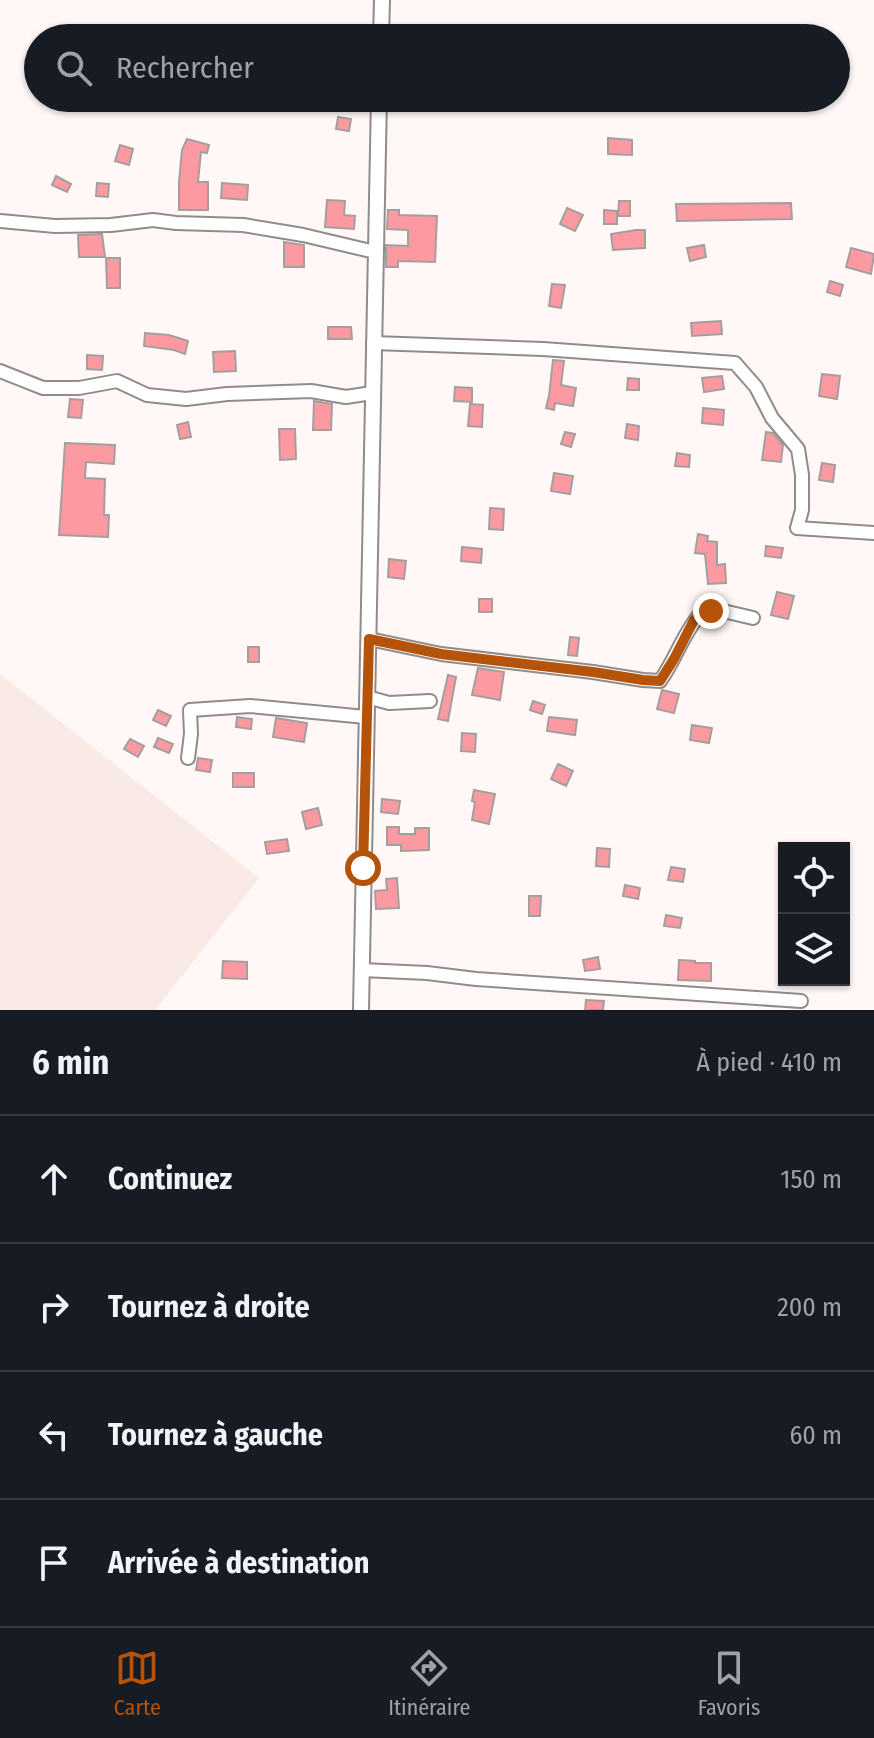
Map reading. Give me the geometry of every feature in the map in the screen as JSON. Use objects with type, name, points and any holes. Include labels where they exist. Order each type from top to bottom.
[{"type":"street","points":[[381,24],[382,0]]},
{"type":"street","points":[[361,1010],[379,112]]},
{"type":"street","points":[[0,221],[55,226],[111,225],[153,220],[243,225],[375,252]]},
{"type":"street","points":[[373,343],[543,349],[735,363],[756,387],[772,418],[798,449],[802,510],[797,528],[874,533]]},
{"type":"street","points":[[0,371],[43,388],[79,388],[117,381],[147,395],[186,399],[311,391],[346,397],[372,393]]},
{"type":"street","points":[[369,639],[441,654],[660,681],[701,613],[723,611],[753,618]]},
{"type":"street","points":[[367,697],[389,703],[430,701]]},
{"type":"street","points":[[188,758],[190,710],[250,706],[366,717]]},
{"type":"street","points":[[362,970],[801,1001]]},
{"type":"shaded area","points":[[0,674],[259,878],[155,1010],[0,1010]]},
{"type":"building","points":[[338,117],[351,119],[349,131],[336,129]]},
{"type":"building","points":[[608,138],[632,140],[632,155],[608,154]]},
{"type":"building","points":[[187,139],[209,145],[207,153],[201,152],[198,182],[208,182],[208,210],[179,210],[182,150]]},
{"type":"building","points":[[120,145],[133,149],[129,165],[115,161]]},
{"type":"building","points":[[56,176],[71,184],[67,192],[52,185]]},
{"type":"building","points":[[97,183],[109,184],[108,197],[96,196]]},
{"type":"building","points":[[222,183],[248,185],[247,200],[221,198]]},
{"type":"building","points":[[327,200],[345,201],[344,215],[355,216],[354,229],[325,227]]},
{"type":"building","points":[[619,201],[630,201],[630,216],[618,216]]},
{"type":"building","points":[[791,203],[792,219],[677,221],[676,204]]},
{"type":"building","points":[[567,208],[583,215],[575,231],[560,224]]},
{"type":"building","points":[[388,210],[399,210],[399,215],[437,216],[435,262],[398,261],[398,267],[386,267],[386,245],[408,246],[408,230],[387,229]]},
{"type":"building","points":[[604,210],[617,211],[617,224],[604,224]]},
{"type":"building","points":[[645,230],[645,248],[613,250],[611,234]]},
{"type":"building","points":[[102,234],[105,257],[79,257],[78,235]]},
{"type":"building","points":[[284,242],[304,245],[304,267],[284,267]]},
{"type":"building","points":[[704,245],[706,257],[690,261],[687,248]]},
{"type":"building","points":[[851,248],[874,254],[871,274],[846,267]]},
{"type":"building","points":[[106,258],[120,258],[120,288],[107,288]]},
{"type":"building","points":[[830,281],[843,285],[840,296],[827,292]]},
{"type":"building","points":[[552,284],[565,285],[561,308],[549,306]]},
{"type":"building","points":[[721,321],[722,334],[692,336],[691,323]]},
{"type":"building","points":[[328,327],[351,327],[352,339],[328,339]]},
{"type":"building","points":[[145,333],[169,335],[188,341],[185,354],[144,346]]},
{"type":"building","points":[[235,351],[236,371],[214,372],[213,352]]},
{"type":"building","points":[[87,355],[103,356],[102,370],[87,369]]},
{"type":"building","points":[[553,360],[564,361],[561,385],[576,388],[573,406],[555,403],[554,410],[546,408]]},
{"type":"building","points":[[822,374],[840,376],[837,399],[819,396]]},
{"type":"building","points":[[722,376],[724,389],[704,392],[702,378]]},
{"type":"building","points":[[628,378],[639,379],[639,390],[627,390]]},
{"type":"building","points":[[455,387],[472,388],[472,402],[454,401]]},
{"type":"building","points":[[70,399],[83,400],[81,418],[68,417]]},
{"type":"building","points":[[314,401],[332,404],[331,430],[313,430]]},
{"type":"building","points":[[470,404],[483,405],[482,427],[468,426]]},
{"type":"building","points":[[703,408],[724,410],[723,425],[702,423]]},
{"type":"building","points":[[188,422],[191,437],[180,439],[177,425]]},
{"type":"building","points":[[627,424],[639,426],[638,440],[625,438]]},
{"type":"building","points":[[279,429],[295,429],[296,459],[280,460]]},
{"type":"building","points":[[565,432],[575,434],[571,447],[561,444]]},
{"type":"building","points":[[766,432],[773,433],[783,445],[781,462],[762,460]]},
{"type":"building","points":[[65,443],[115,445],[114,464],[86,462],[85,478],[105,479],[104,515],[109,515],[108,537],[59,535]]},
{"type":"building","points":[[677,453],[690,455],[689,467],[675,466]]},
{"type":"building","points":[[822,463],[835,465],[833,482],[819,480]]},
{"type":"building","points":[[554,473],[573,476],[570,494],[551,491]]},
{"type":"building","points":[[490,508],[504,509],[503,530],[489,529]]},
{"type":"building","points":[[698,534],[708,536],[707,541],[717,542],[717,565],[725,564],[726,583],[708,584],[705,554],[695,553]]},
{"type":"building","points":[[766,546],[783,548],[781,558],[765,556]]},
{"type":"building","points":[[462,547],[482,549],[481,563],[461,561]]},
{"type":"building","points":[[389,559],[406,561],[404,579],[388,577]]},
{"type":"building","points":[[777,592],[794,596],[788,619],[771,615]]},
{"type":"building","points":[[479,599],[492,599],[492,612],[479,612]]},
{"type":"building","points":[[570,637],[579,638],[577,656],[568,655]]},
{"type":"building","points":[[248,647],[259,647],[259,662],[248,662]]},
{"type":"building","points":[[478,668],[504,672],[500,700],[472,695]]},
{"type":"building","points":[[448,675],[456,677],[448,721],[438,719]]},
{"type":"building","points":[[662,690],[679,694],[674,713],[657,709]]},
{"type":"building","points":[[533,701],[545,705],[542,714],[530,710]]},
{"type":"building","points":[[158,710],[171,716],[166,726],[153,720]]},
{"type":"building","points":[[237,717],[252,719],[251,729],[236,727]]},
{"type":"building","points":[[549,717],[577,720],[575,735],[547,731]]},
{"type":"building","points":[[276,718],[307,723],[304,742],[273,737]]},
{"type":"building","points":[[692,725],[712,728],[709,743],[690,740]]},
{"type":"building","points":[[462,733],[476,734],[475,752],[461,751]]},
{"type":"building","points":[[158,738],[173,744],[169,753],[154,747]]},
{"type":"building","points":[[130,739],[144,746],[138,757],[124,749]]},
{"type":"building","points":[[198,758],[212,760],[210,772],[196,770]]},
{"type":"building","points":[[558,764],[573,771],[566,786],[551,779]]},
{"type":"building","points":[[233,773],[254,773],[254,787],[233,787]]},
{"type":"building","points":[[474,790],[495,794],[489,824],[472,820]]},
{"type":"building","points":[[382,799],[400,801],[398,814],[381,812]]},
{"type":"building","points":[[318,808],[322,825],[306,829],[302,812]]},
{"type":"building","points":[[387,827],[399,827],[399,834],[415,834],[415,828],[429,828],[429,850],[401,851],[401,845],[387,845]]},
{"type":"building","points":[[287,839],[289,851],[267,854],[265,842]]},
{"type":"building","points":[[597,848],[610,849],[609,867],[596,866]]},
{"type":"building","points":[[671,867],[685,869],[683,882],[668,880]]},
{"type":"building","points":[[397,878],[399,908],[376,909],[375,891],[387,890],[386,879]]},
{"type":"building","points":[[625,885],[640,888],[638,899],[623,896]]},
{"type":"building","points":[[529,896],[541,896],[540,916],[529,916]]},
{"type":"building","points":[[666,915],[682,918],[680,928],[664,926]]},
{"type":"building","points":[[598,957],[600,969],[585,971],[583,960]]},
{"type":"building","points":[[679,960],[711,963],[711,981],[678,980]]},
{"type":"building","points":[[223,961],[247,962],[247,979],[222,978]]},
{"type":"building","points":[[586,1000],[604,1001],[603,1010],[585,1010]]},
{"type":"route","points":[[363,868],[369,639],[441,654],[660,681],[694,620],[701,613],[711,611]]}]
